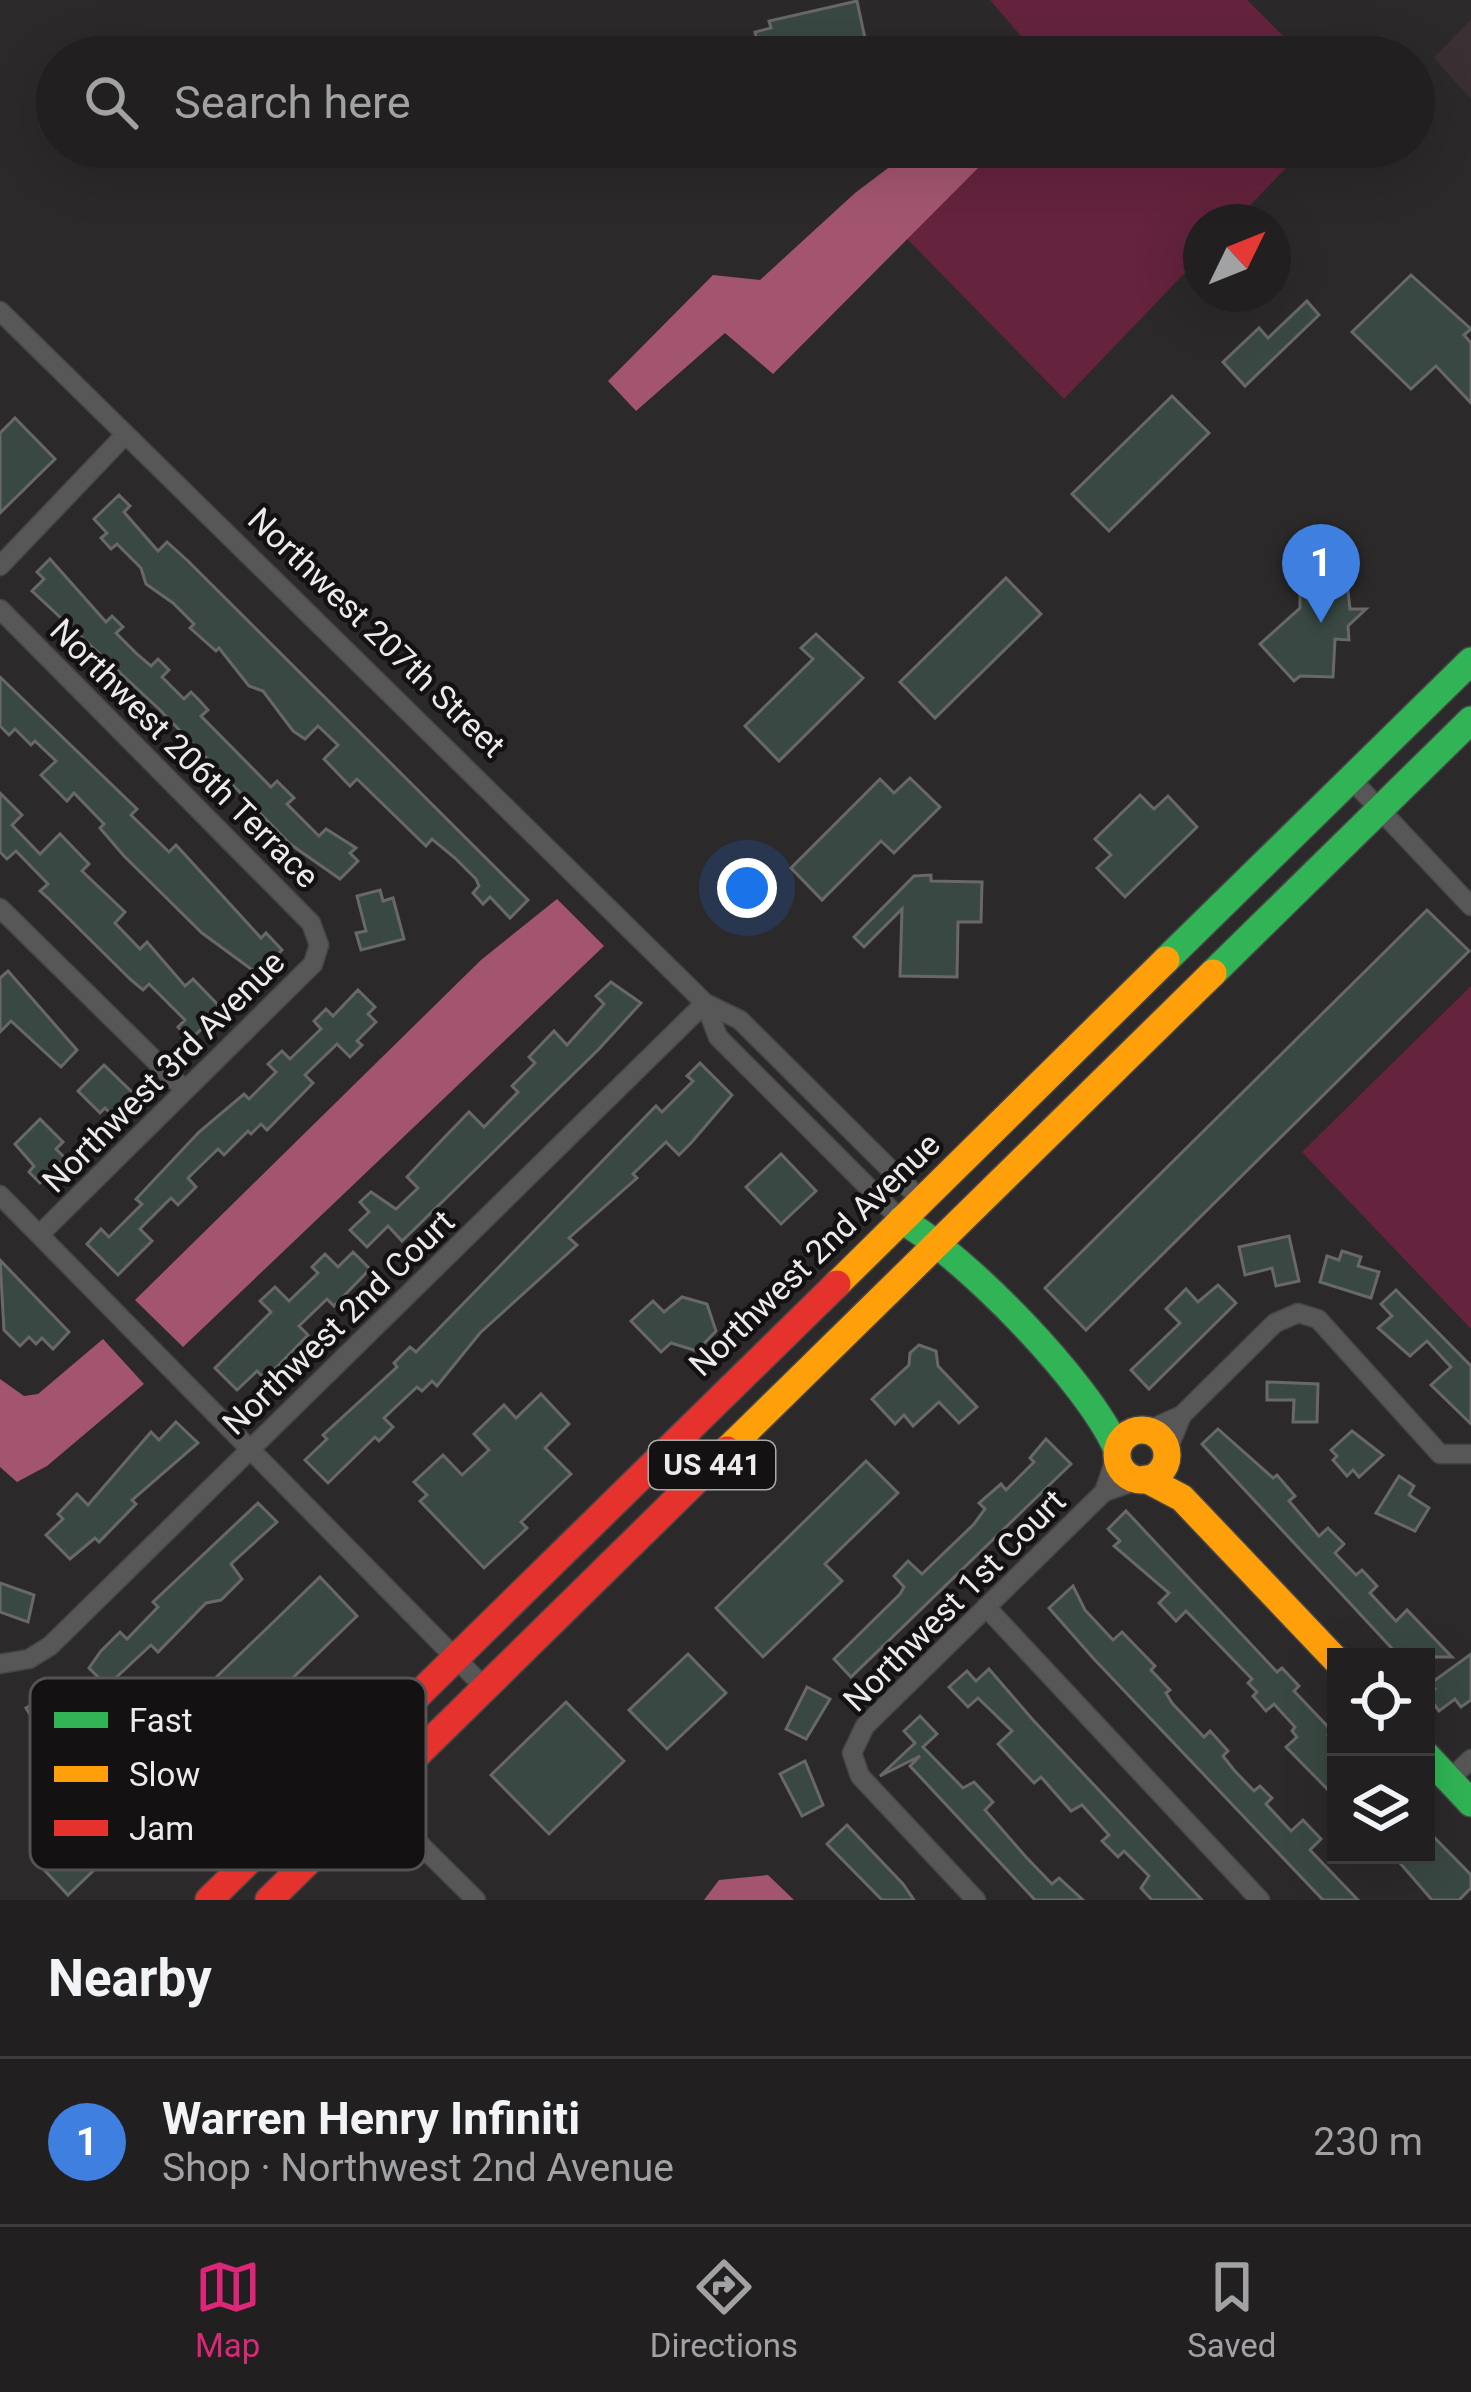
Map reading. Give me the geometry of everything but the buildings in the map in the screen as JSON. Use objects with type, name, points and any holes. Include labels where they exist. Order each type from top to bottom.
[{"type":"main road","name":"Northwest 2nd Avenue","points":[[426,1687],[1471,661]]},
{"type":"main road","name":"US 441","points":[[426,1745],[1471,720]]},
{"type":"main road","name":"Northwest 207th Street","points":[[911,1210],[1101,1412],[1151,1455],[1182,1498],[1327,1651]]},
{"type":"main road","name":"Northwest 207th Street","points":[[1101,1412],[1117,1453]]},
{"type":"main road","points":[[1117,1453],[1123,1472],[1151,1455]]},
{"type":"main road","points":[[1427,1756],[1471,1803]]},
{"type":"main road","name":"Northwest 2nd Avenue","points":[[209,1900],[240,1870]]},
{"type":"main road","name":"US 441","points":[[269,1900],[299,1870]]},
{"type":"street","name":"Northwest 207th Street","points":[[0,310],[705,1004],[740,1020],[911,1210]]},
{"type":"street","points":[[0,566],[124,436]]},
{"type":"street","name":"Northwest 206th Terrace","points":[[0,609],[311,923],[319,945]]},
{"type":"street","points":[[1351,779],[1471,906]]},
{"type":"street","points":[[0,908],[183,1088]]},
{"type":"street","name":"Northwest 3rd Avenue","points":[[40,1234],[313,964],[319,945]]},
{"type":"street","name":"Northwest 207th Street","points":[[705,1004],[718,1037],[911,1210]]},
{"type":"street","name":"Northwest 2nd Court","points":[[1,1665],[29,1659],[50,1646],[705,1004]]},
{"type":"street","points":[[0,1195],[485,1688]]},
{"type":"street","points":[[1151,1455],[1182,1415],[1275,1323],[1298,1313],[1318,1319],[1440,1454],[1466,1455]]},
{"type":"street","name":"Northwest 1st Court","points":[[1104,1492],[1117,1453]]},
{"type":"street","name":"Northwest 1st Court","points":[[976,1900],[860,1776],[851,1753],[865,1726],[1104,1492],[1151,1455]]},
{"type":"street","points":[[986,1607],[1261,1900]]},
{"type":"street","points":[[1449,1780],[1471,1759]]},
{"type":"street","points":[[426,1851],[476,1900]]},
{"type":"shaded area","points":[[990,0],[1247,0],[1283,36],[1021,36]]},
{"type":"shaded area","points":[[1471,19],[1471,99],[1435,59]]},
{"type":"shaded area","points":[[888,168],[978,168],[773,374],[725,333],[636,411],[608,381],[713,275],[760,280]]},
{"type":"shaded area","points":[[978,168],[1286,168],[1251,204],[1183,204],[1183,275],[1064,399],[907,239]]},
{"type":"shaded area","points":[[557,899],[604,946],[183,1347],[135,1300],[481,960]]},
{"type":"shaded area","points":[[1471,986],[1471,1329],[1302,1152]]},
{"type":"shaded area","points":[[103,1339],[144,1384],[47,1466],[17,1482],[0,1467],[0,1379],[24,1396],[38,1394]]},
{"type":"shaded area","points":[[768,1875],[794,1900],[704,1900],[719,1880]]},
{"type":"traffic: fast","points":[[1166,960],[1471,661]]},
{"type":"traffic: fast","points":[[1213,973],[1471,720]]},
{"type":"traffic: fast","points":[[901,1220],[958,1262],[1022,1323],[1080,1390],[1117,1449]]},
{"type":"traffic: fast","points":[[1427,1756],[1471,1803]]},
{"type":"traffic: slow","points":[[837,1284],[1166,960]]},
{"type":"traffic: slow","points":[[727,1450],[1213,973]]},
{"type":"traffic: slow","points":[[1142,1430],[1160,1437],[1167,1455],[1160,1473],[1142,1480],[1124,1473],[1117,1455],[1124,1437],[1142,1430]]},
{"type":"traffic: slow","points":[[1146,1479],[1182,1498],[1327,1651]]},
{"type":"traffic: jam","points":[[426,1687],[837,1284]]},
{"type":"traffic: jam","points":[[426,1746],[727,1450]]},
{"type":"traffic: jam","points":[[209,1900],[240,1870]]},
{"type":"traffic: jam","points":[[269,1900],[300,1870]]},
{"type":"place","name":"Warren Henry Infiniti","points":[[1321,623]]}]
